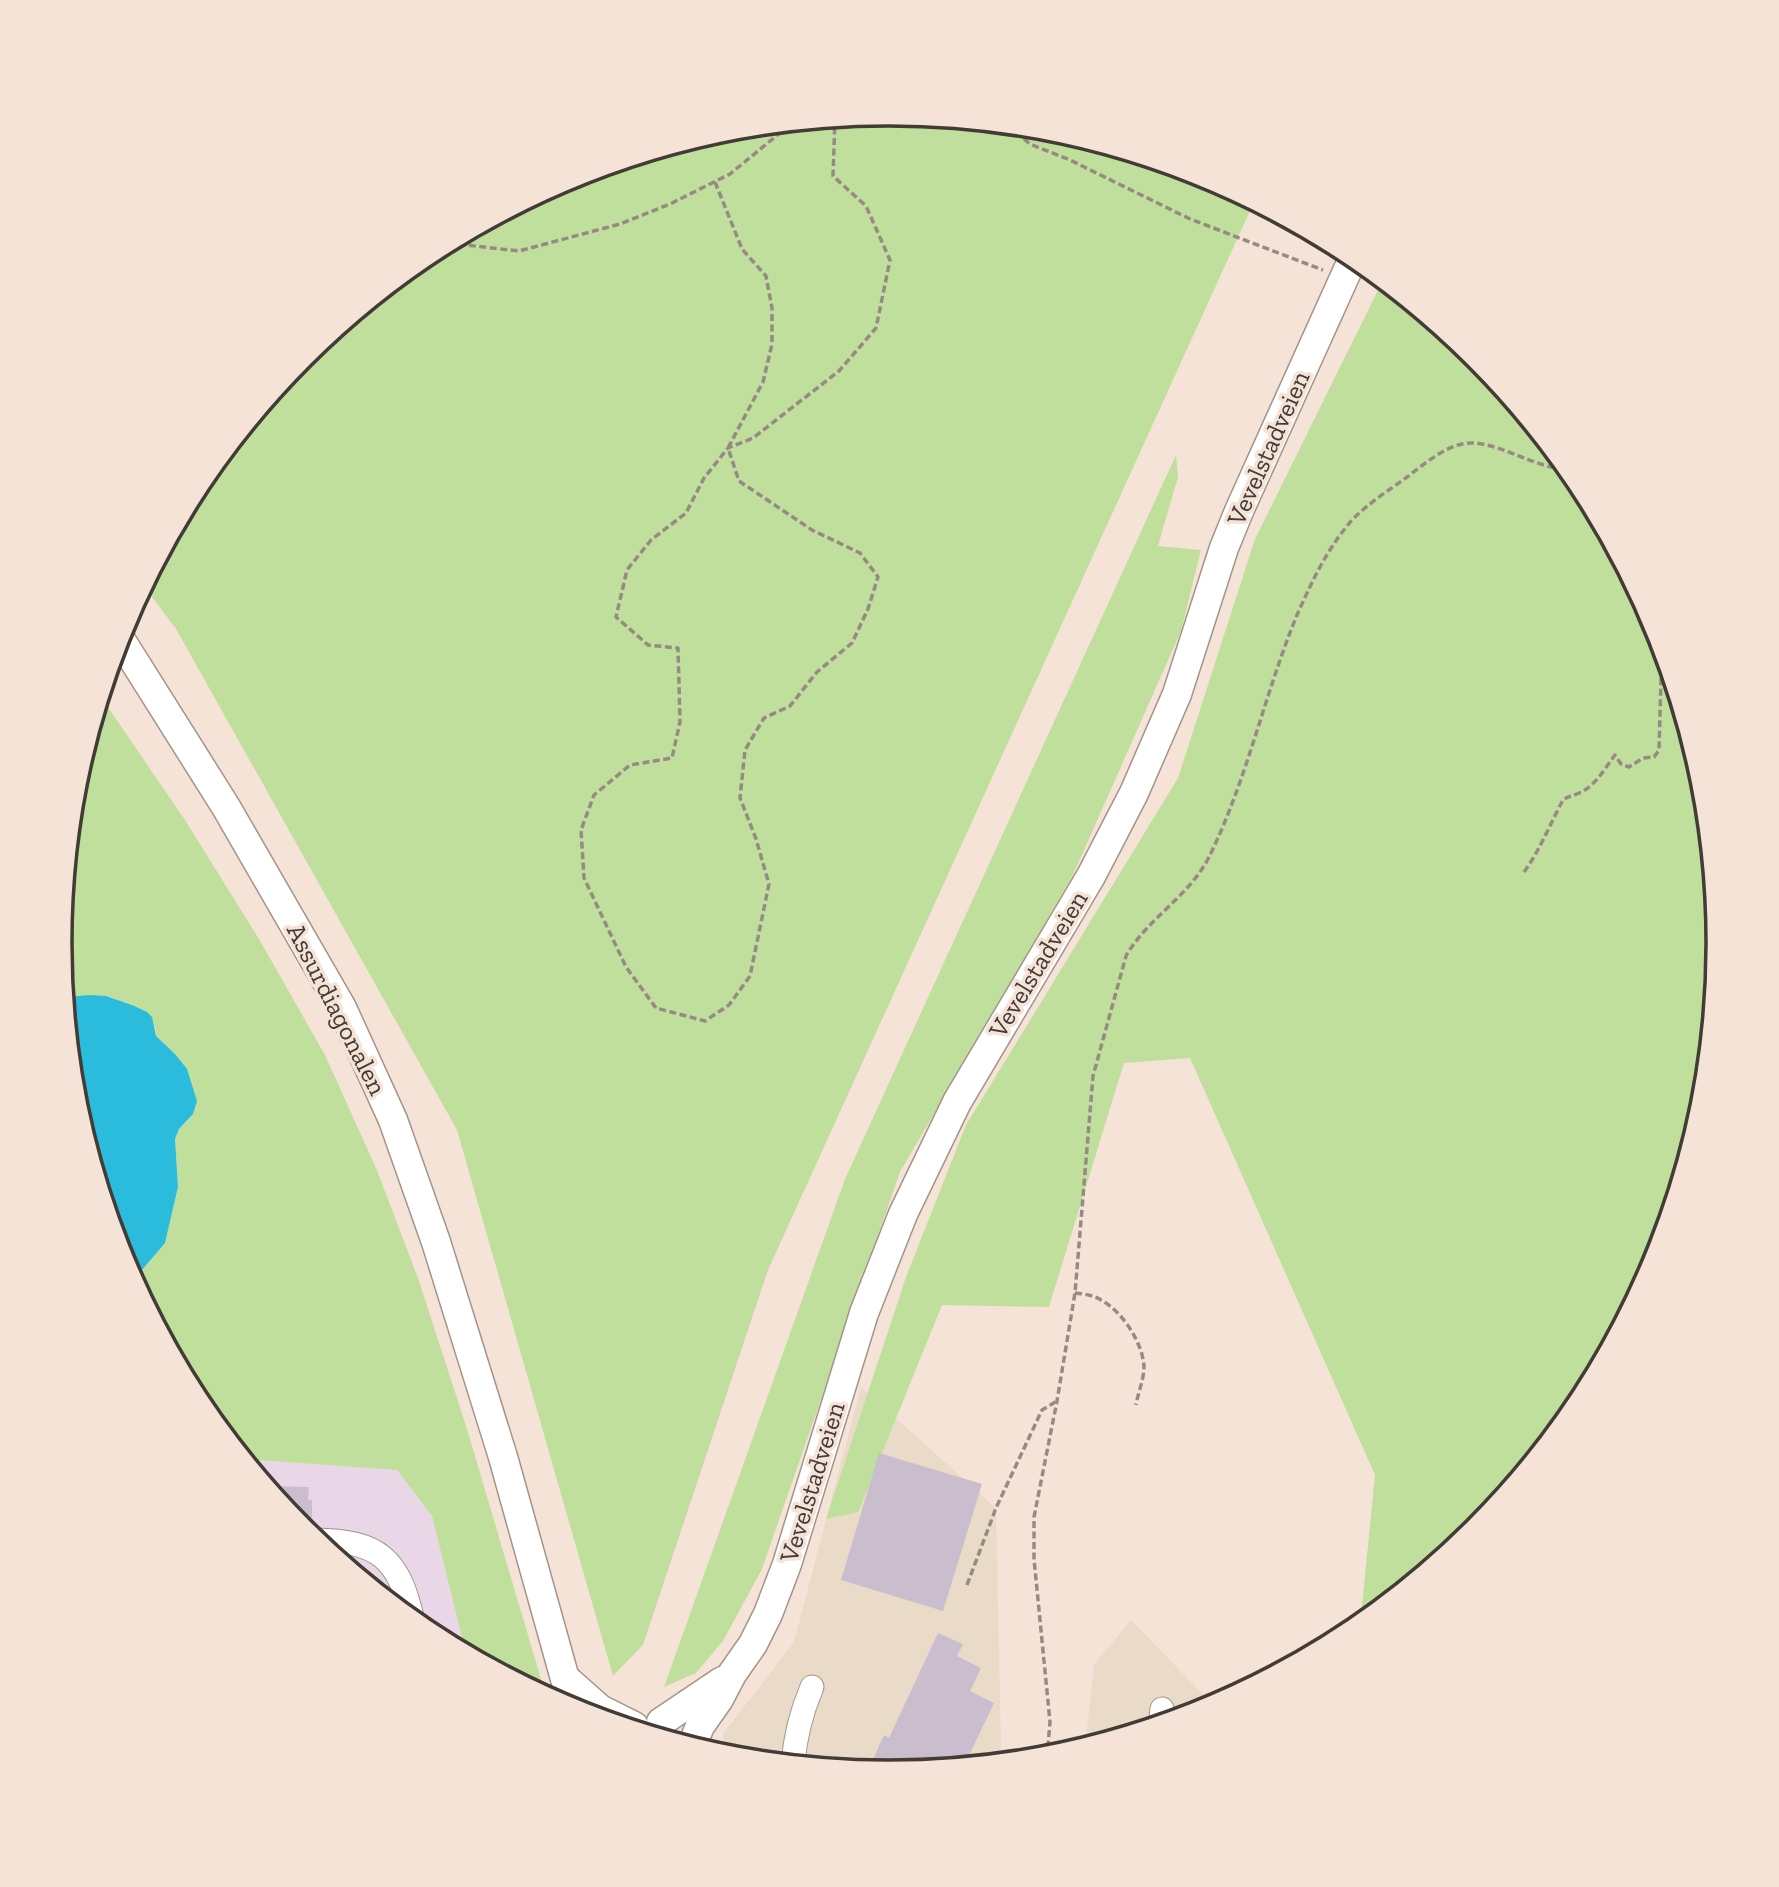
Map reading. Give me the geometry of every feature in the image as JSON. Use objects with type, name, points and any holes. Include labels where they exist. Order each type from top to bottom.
[{"type":"main road","name":"Vevelstadveien","points":[[695,1737],[761,1630],[776,1595],[864,1313],[903,1214],[957,1102],[1091,876],[1134,793],[1177,694],[1224,548],[1239,511],[1349,269]]},
{"type":"main road","name":"Assurdiagonalen","points":[[127,650],[226,807],[342,1008],[393,1119],[436,1242],[489,1411],[565,1677]]},
{"type":"main road","name":"Vevelstadveien","points":[[661,1723],[732,1674]]},
{"type":"main road","name":"Vevelstadveien","points":[[565,1677],[598,1707]]},
{"type":"main road","points":[[565,1677],[570,1696]]},
{"type":"main road","name":"Vevelstadveien","points":[[644,1723],[661,1723],[681,1734]]},
{"type":"lane","points":[[331,1541],[364,1545],[390,1561],[410,1605]]},
{"type":"lane","points":[[793,1755],[801,1714],[812,1687]]},
{"type":"path","points":[[728,448],[753,438],[839,371],[876,328],[890,260],[866,206],[833,176],[835,128]]},
{"type":"path","points":[[465,245],[519,251],[620,224],[730,174],[779,134]]},
{"type":"path","points":[[1022,137],[1030,144],[1070,160],[1190,219],[1294,258],[1349,269]]},
{"type":"path","points":[[715,182],[742,249],[766,276],[772,308],[772,344],[763,383],[728,448],[704,478],[686,513],[651,540],[627,570],[616,617],[648,645],[678,648],[680,722],[672,758],[630,765],[594,795],[581,830],[584,877],[626,967],[656,1008],[705,1021],[729,1005],[750,976],[769,884],[740,798],[745,750],[764,718],[790,706],[817,672],[852,643],[868,609],[877,577],[860,553],[812,530],[739,481],[728,448]]},
{"type":"path","points":[[1048,1746],[1049,1698],[1032,1543],[1034,1517],[1075,1293],[1093,1076],[1123,964],[1131,947],[1192,883],[1207,861],[1236,793],[1289,634],[1324,559],[1353,520],[1370,504],[1438,454],[1457,445],[1485,443],[1535,463],[1552,466]]},
{"type":"path","points":[[1524,872],[1534,858],[1538,845],[1563,800],[1578,794],[1602,775],[1615,755],[1621,764],[1629,767],[1643,758],[1654,757],[1659,750],[1661,674]]},
{"type":"path","points":[[1075,1293],[1091,1296],[1111,1306],[1134,1335],[1143,1359],[1144,1371],[1136,1405]]},
{"type":"path","points":[[967,1585],[996,1508],[1042,1410],[1057,1401]]},
{"type":"shaded area","points":[[861,1387],[996,1508],[1001,1747],[996,1754],[890,1761],[783,1754],[723,1744],[723,1734],[794,1642]]},
{"type":"shaded area","points":[[256,1460],[397,1470],[432,1516],[463,1640],[392,1592],[350,1558],[311,1522]]},
{"type":"shaded area","points":[[1131,1620],[1206,1697],[1152,1718],[1086,1737],[1094,1665]]},
{"type":"green space","points":[[890,126],[996,133],[1049,141],[1152,169],[1250,210],[768,1270],[643,1645],[613,1676],[457,1130],[176,629],[150,595],[181,535],[210,489],[275,404],[311,365],[350,329],[435,264],[481,235],[577,188],[627,169],[730,141],[836,128]]},
{"type":"green space","points":[[1379,289],[1429,329],[1468,365],[1504,404],[1569,489],[1598,535],[1623,582],[1664,681],[1692,784],[1700,837],[1707,944],[1700,1050],[1692,1103],[1679,1155],[1645,1256],[1598,1352],[1538,1441],[1468,1522],[1429,1558],[1362,1610],[1375,1475],[1190,1058],[1124,1063],[1049,1307],[942,1305],[858,1512],[826,1519],[906,1277],[966,1125],[1178,778],[1255,539]]},
{"type":"green space","points":[[1176,455],[1178,477],[1158,546],[1201,550],[1181,631],[1073,875],[900,1172],[762,1569],[723,1641],[696,1673],[664,1687],[845,1179]]},
{"type":"green space","points":[[107,707],[185,820],[259,939],[325,1055],[376,1168],[418,1278],[467,1429],[542,1683],[463,1640],[432,1516],[397,1470],[256,1460],[210,1398],[181,1352],[140,1270],[165,1243],[178,1187],[175,1139],[179,1129],[188,1120],[175,1054],[156,1036],[155,1027],[132,1005],[106,996],[74,997],[72,944],[79,837],[87,784]]},
{"type":"water","points":[[74,996],[106,996],[147,1012],[152,1017],[156,1036],[187,1069],[197,1101],[193,1114],[179,1129],[175,1139],[178,1187],[165,1243],[141,1271],[115,1206],[87,1103]]},
{"type":"building","points":[[879,1453],[982,1484],[943,1611],[841,1580]]},
{"type":"building","points":[[278,1486],[309,1487],[308,1500],[312,1500],[312,1519],[308,1519]]},
{"type":"building","points":[[938,1633],[963,1644],[957,1656],[981,1668],[970,1691],[994,1703],[968,1757],[873,1760],[884,1735],[889,1738]]}]
